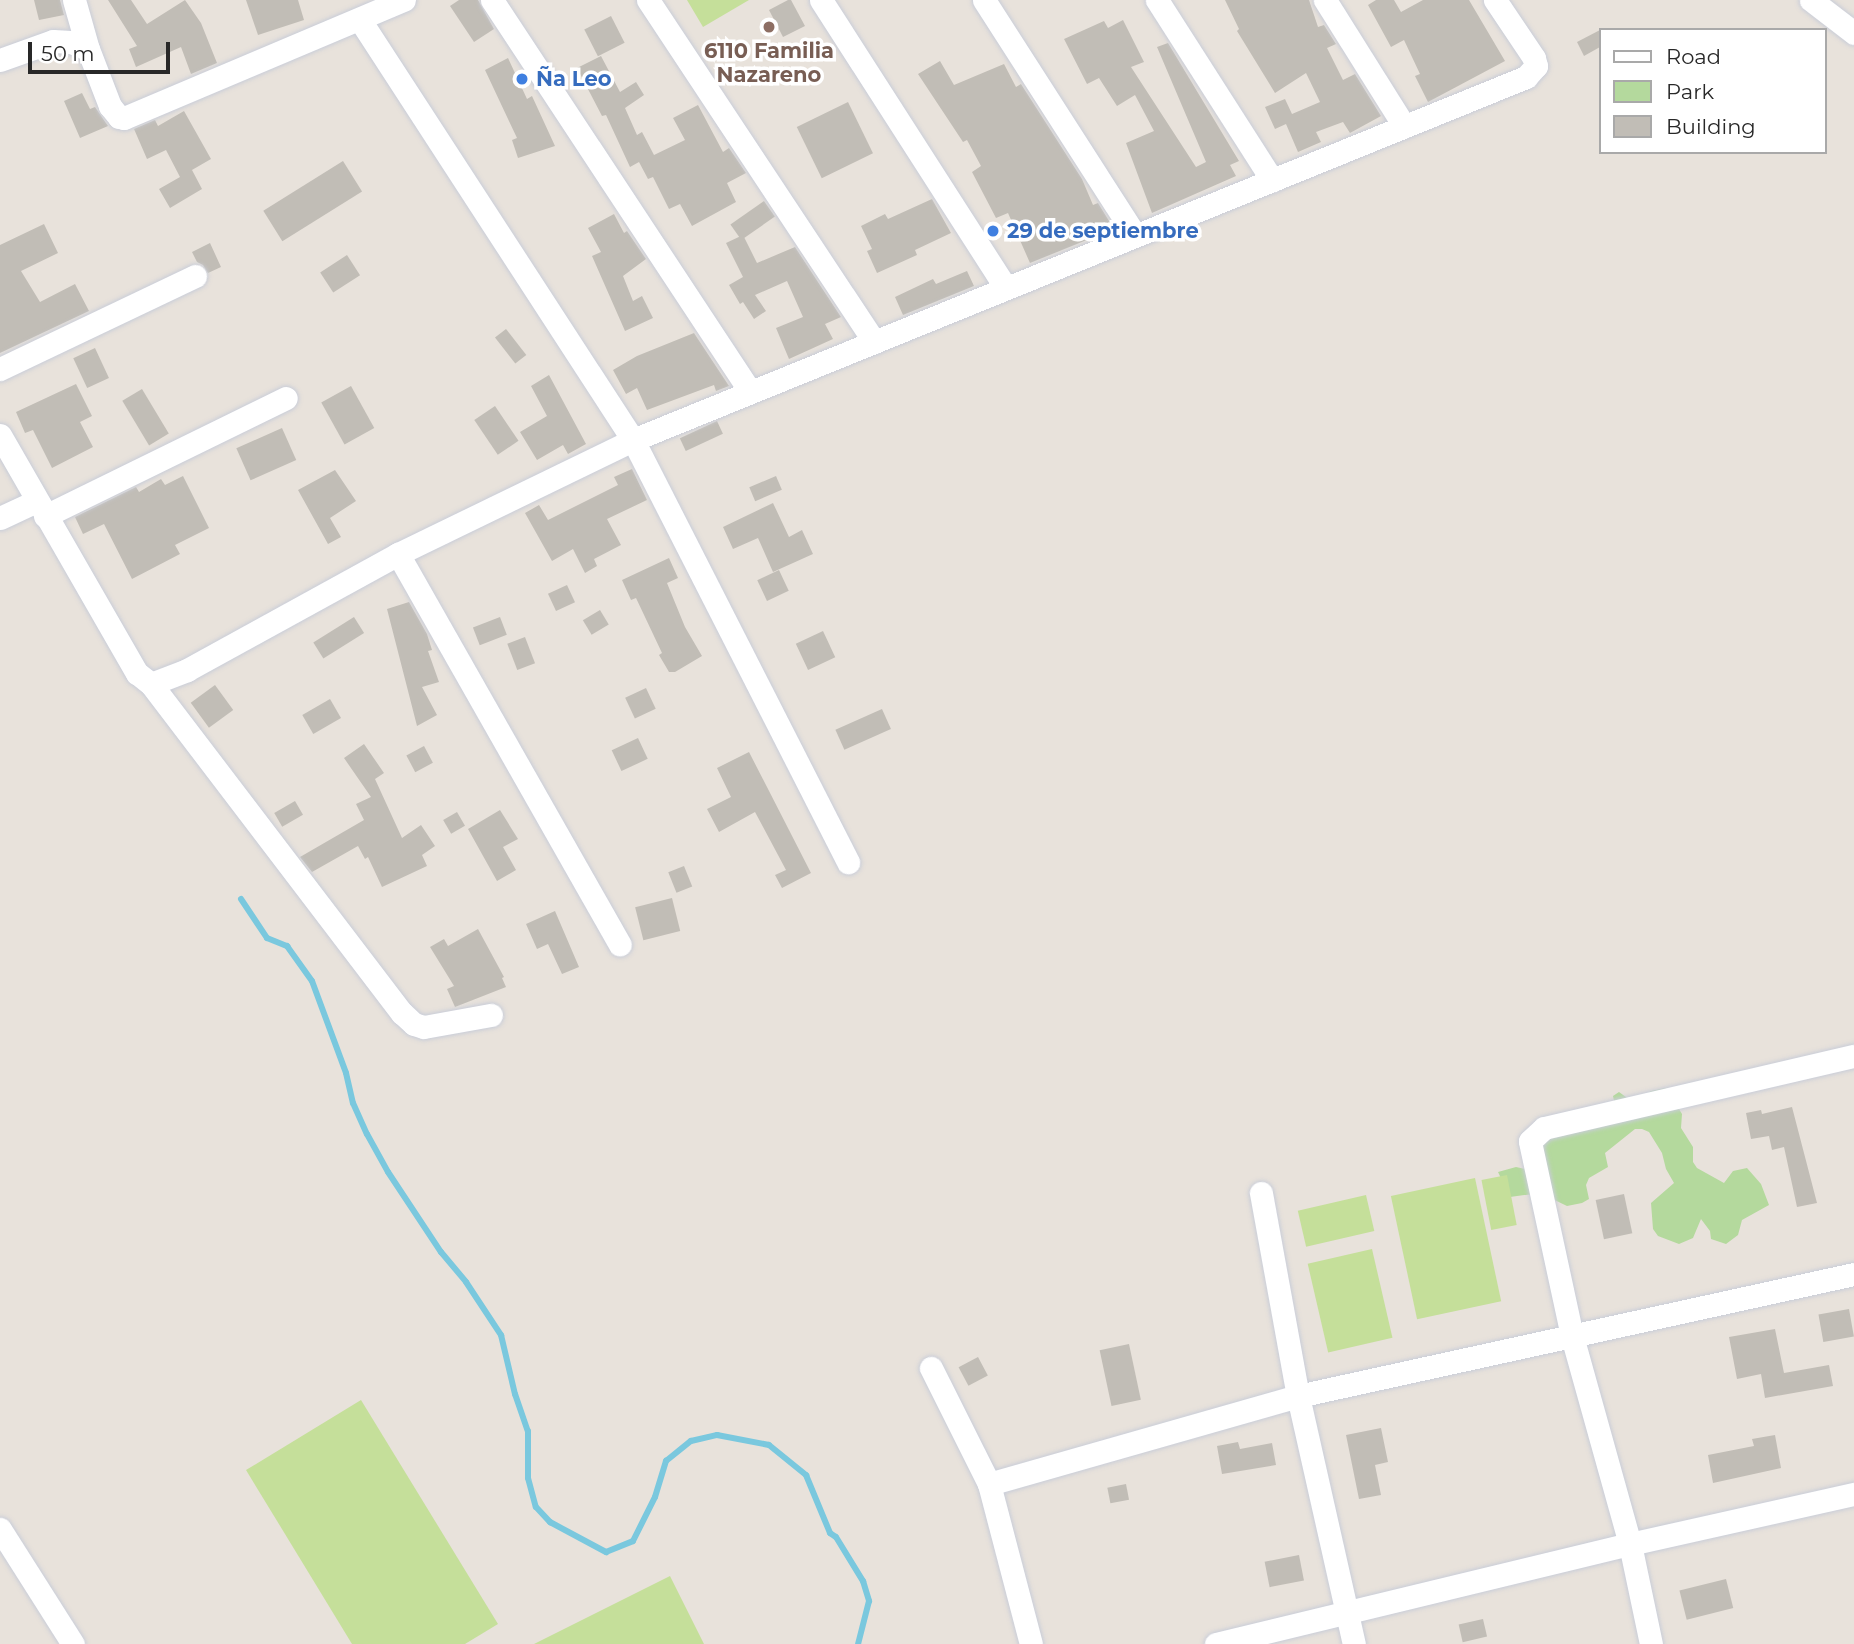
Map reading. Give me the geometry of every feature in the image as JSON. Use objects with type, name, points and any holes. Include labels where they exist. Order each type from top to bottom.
[{"type":"street","points":[[74,0],[88,49],[110,106],[119,117],[131,117],[404,0]]},
{"type":"street","points":[[492,0],[750,392]]},
{"type":"street","points":[[648,0],[874,342]]},
{"type":"street","points":[[821,0],[1006,288]]},
{"type":"street","points":[[984,0],[1135,235]]},
{"type":"street","points":[[1157,0],[1272,180]]},
{"type":"street","points":[[1325,0],[1404,127]]},
{"type":"street","points":[[151,684],[187,670],[398,554],[633,440],[1404,127],[1532,72],[1536,66],[1534,58],[1495,0]]},
{"type":"street","points":[[1811,0],[1854,33]]},
{"type":"street","points":[[360,20],[633,440],[848,862]]},
{"type":"street","points":[[0,60],[53,41],[71,42],[88,49]]},
{"type":"street","points":[[0,369],[195,276]]},
{"type":"street","points":[[0,518],[41,508],[286,398]]},
{"type":"street","points":[[0,435],[137,673],[151,684],[407,1020],[424,1027],[491,1015]]},
{"type":"street","points":[[398,554],[620,944]]},
{"type":"street","points":[[1651,1644],[1630,1544],[1572,1336],[1529,1147],[1535,1135],[1544,1128],[1854,1056]]},
{"type":"street","points":[[1261,1193],[1298,1396],[1354,1644]]},
{"type":"street","points":[[989,1484],[1298,1396],[1854,1274]]},
{"type":"street","points":[[931,1368],[989,1484],[1031,1644]]},
{"type":"street","points":[[1216,1644],[1630,1544],[1854,1494]]},
{"type":"street","points":[[0,1529],[73,1644]]},
{"type":"green space","points":[[687,0],[749,0],[703,27]]},
{"type":"green space","points":[[1666,1088],[1682,1114],[1681,1128],[1693,1147],[1693,1162],[1697,1168],[1724,1183],[1733,1171],[1747,1168],[1761,1184],[1769,1205],[1742,1220],[1738,1235],[1726,1244],[1711,1239],[1710,1231],[1701,1219],[1693,1238],[1679,1244],[1658,1236],[1653,1229],[1651,1203],[1674,1183],[1666,1169],[1662,1153],[1649,1132],[1642,1129],[1635,1129],[1605,1153],[1608,1167],[1589,1178],[1586,1185],[1589,1199],[1582,1203],[1567,1206],[1540,1193],[1510,1197],[1498,1172],[1516,1167],[1530,1170],[1534,1147],[1551,1131],[1563,1136],[1616,1110],[1613,1096],[1619,1092],[1630,1100],[1637,1100],[1651,1091]]},
{"type":"green space","points":[[1507,1175],[1517,1225],[1491,1230],[1481,1180]]},
{"type":"green space","points":[[1475,1178],[1501,1301],[1417,1319],[1391,1196]]},
{"type":"green space","points":[[1366,1195],[1374,1231],[1306,1247],[1298,1211]]},
{"type":"green space","points":[[1372,1249],[1392,1338],[1328,1353],[1308,1264]]},
{"type":"green space","points":[[361,1400],[498,1624],[465,1644],[352,1644],[246,1470]]},
{"type":"green space","points":[[670,1576],[704,1644],[534,1644]]},
{"type":"building","points":[[34,0],[60,0],[64,15],[39,20]]},
{"type":"building","points":[[108,0],[131,0],[147,24],[185,0],[201,23],[217,63],[191,74],[181,47],[136,67],[129,49],[137,46]]},
{"type":"building","points":[[246,0],[298,0],[304,20],[258,35]]},
{"type":"building","points":[[459,0],[478,0],[494,29],[474,42],[450,6]]},
{"type":"building","points":[[791,0],[805,26],[783,37],[769,10]]},
{"type":"building","points":[[1225,0],[1309,0],[1318,27],[1324,25],[1336,44],[1327,48],[1343,80],[1355,74],[1381,116],[1350,133],[1343,122],[1316,132],[1321,142],[1298,152],[1286,124],[1275,129],[1265,107],[1285,99],[1292,114],[1320,102],[1306,73],[1275,93],[1237,31],[1239,29]]},
{"type":"building","points":[[1376,0],[1394,0],[1401,12],[1423,0],[1469,0],[1505,61],[1428,102],[1415,76],[1420,74],[1404,40],[1391,47],[1368,5]]},
{"type":"building","points":[[611,16],[625,43],[598,56],[584,30]]},
{"type":"building","points":[[1123,20],[1144,62],[1131,67],[1196,167],[1206,162],[1157,47],[1168,43],[1239,161],[1230,165],[1236,176],[1152,213],[1126,143],[1154,131],[1135,95],[1117,106],[1099,78],[1087,84],[1064,39],[1104,21],[1108,28]]},
{"type":"building","points":[[1598,31],[1598,48],[1584,56],[1577,42]]},
{"type":"building","points":[[601,56],[620,92],[636,82],[644,95],[625,108],[637,135],[642,132],[654,155],[685,140],[673,118],[698,105],[723,152],[729,148],[746,173],[727,183],[736,202],[692,226],[680,204],[669,209],[653,177],[648,179],[639,162],[630,167],[606,115],[602,116],[577,68]]},
{"type":"building","points":[[508,58],[527,99],[532,96],[555,146],[518,158],[512,140],[517,138],[485,70]]},
{"type":"building","points":[[940,61],[954,85],[1004,64],[1016,87],[1021,84],[1082,179],[1093,205],[1098,203],[1114,229],[1030,263],[1008,213],[996,218],[972,172],[981,166],[967,140],[963,142],[918,74]]},
{"type":"building","points":[[82,93],[90,109],[95,107],[108,126],[80,138],[64,101]]},
{"type":"building","points":[[848,102],[873,153],[822,178],[797,127]]},
{"type":"building","points":[[184,111],[211,159],[185,174],[192,170],[202,189],[170,208],[159,189],[180,177],[166,150],[147,159],[134,129],[155,120],[158,126]]},
{"type":"building","points":[[343,161],[362,192],[282,241],[263,211]]},
{"type":"building","points":[[932,199],[951,233],[915,250],[917,255],[877,273],[867,251],[872,249],[861,226],[885,214],[888,219]]},
{"type":"building","points":[[764,201],[775,217],[741,240],[730,225]]},
{"type":"building","points":[[614,214],[624,233],[627,231],[646,259],[623,276],[633,301],[642,296],[653,318],[625,331],[592,256],[601,252],[588,228]]},
{"type":"building","points":[[44,224],[58,253],[21,271],[40,302],[75,284],[89,311],[0,353],[0,245]]},
{"type":"building","points":[[743,235],[757,263],[795,247],[841,317],[825,324],[833,339],[789,359],[776,328],[803,317],[787,281],[755,295],[766,311],[754,319],[743,302],[740,304],[729,285],[743,277],[726,243]]},
{"type":"building","points":[[210,243],[221,267],[208,273],[192,252]]},
{"type":"building","points":[[347,255],[360,275],[333,293],[320,272]]},
{"type":"building","points":[[967,271],[974,286],[903,315],[895,297],[933,279],[936,284]]},
{"type":"building","points":[[506,329],[526,355],[515,364],[495,338]]},
{"type":"building","points":[[694,333],[729,386],[716,391],[714,385],[647,410],[637,388],[626,394],[613,370],[637,356]]},
{"type":"building","points":[[95,348],[109,378],[87,388],[73,358]]},
{"type":"building","points":[[549,375],[586,444],[568,454],[563,445],[537,460],[520,432],[547,416],[531,386]]},
{"type":"building","points":[[76,384],[92,416],[80,422],[93,447],[52,468],[33,430],[25,433],[16,412]]},
{"type":"building","points":[[351,386],[374,428],[345,444],[321,402]]},
{"type":"building","points":[[142,389],[169,434],[149,445],[122,401]]},
{"type":"building","points":[[495,406],[518,441],[498,455],[474,420]]},
{"type":"building","points":[[717,421],[723,434],[686,451],[680,438]]},
{"type":"building","points":[[282,428],[296,460],[251,480],[236,448]]},
{"type":"building","points":[[632,469],[647,500],[607,519],[621,545],[594,559],[597,566],[585,573],[573,549],[552,561],[525,513],[539,505],[548,520],[618,485],[614,477]]},
{"type":"building","points":[[335,470],[356,501],[330,518],[341,537],[328,544],[298,490]]},
{"type":"building","points":[[183,476],[209,528],[175,545],[180,554],[132,579],[104,524],[83,534],[75,517],[136,487],[139,492],[161,479],[165,485]]},
{"type":"building","points":[[776,476],[782,490],[755,501],[749,487]]},
{"type":"building","points":[[773,503],[789,537],[802,530],[813,554],[773,572],[758,538],[733,549],[723,527]]},
{"type":"building","points":[[669,558],[678,578],[667,583],[685,627],[702,656],[675,672],[669,672],[659,655],[662,653],[636,598],[631,600],[622,580]]},
{"type":"building","points":[[779,570],[789,591],[767,601],[757,580]]},
{"type":"building","points":[[567,585],[575,602],[556,611],[548,594]]},
{"type":"building","points":[[409,602],[427,634],[432,650],[428,651],[439,682],[422,687],[437,715],[417,726],[387,609]]},
{"type":"building","points":[[600,610],[609,625],[592,635],[583,620]]},
{"type":"building","points":[[354,617],[364,633],[323,659],[313,642]]},
{"type":"building","points":[[500,617],[507,635],[480,645],[473,627]]},
{"type":"building","points":[[823,631],[835,657],[808,670],[796,644]]},
{"type":"building","points":[[525,637],[535,663],[517,670],[507,644]]},
{"type":"building","points":[[215,685],[233,710],[209,728],[191,703]]},
{"type":"building","points":[[646,688],[656,709],[635,719],[625,698]]},
{"type":"building","points":[[330,699],[341,718],[313,734],[302,715]]},
{"type":"building","points":[[882,709],[891,729],[844,750],[835,730]]},
{"type":"building","points":[[638,738],[648,759],[621,771],[612,750]]},
{"type":"building","points":[[364,744],[384,773],[375,779],[402,838],[421,825],[435,846],[422,855],[427,866],[382,887],[368,857],[365,859],[358,846],[312,872],[300,857],[364,820],[356,804],[371,797],[344,758]]},
{"type":"building","points":[[424,746],[433,763],[415,772],[406,755]]},
{"type":"building","points":[[749,752],[811,873],[782,888],[775,875],[786,870],[755,812],[719,832],[707,809],[731,797],[717,768]]},
{"type":"building","points":[[295,801],[303,815],[282,827],[274,813]]},
{"type":"building","points":[[500,810],[518,839],[503,847],[516,870],[497,881],[468,829]]},
{"type":"building","points":[[457,812],[465,826],[451,834],[443,820]]},
{"type":"building","points":[[684,866],[692,886],[676,893],[668,872]]},
{"type":"building","points":[[672,898],[680,931],[643,940],[635,907]]},
{"type":"building","points":[[555,911],[579,967],[562,974],[548,944],[537,949],[526,924]]},
{"type":"building","points":[[478,929],[504,977],[502,978],[506,987],[455,1007],[447,989],[454,986],[430,947],[444,939],[448,946]]},
{"type":"building","points":[[1792,1107],[1817,1203],[1797,1207],[1784,1147],[1772,1150],[1769,1136],[1751,1139],[1746,1113],[1761,1110],[1762,1114]]},
{"type":"building","points":[[1624,1194],[1632,1233],[1604,1239],[1596,1200]]},
{"type":"building","points":[[1849,1309],[1854,1337],[1823,1342],[1818,1314]]},
{"type":"building","points":[[1775,1329],[1784,1373],[1829,1365],[1833,1386],[1765,1398],[1761,1374],[1737,1379],[1729,1337]]},
{"type":"building","points":[[1129,1344],[1141,1400],[1112,1406],[1100,1350]]},
{"type":"building","points":[[978,1357],[988,1376],[968,1386],[959,1367]]},
{"type":"building","points":[[1381,1428],[1388,1462],[1375,1465],[1381,1495],[1359,1499],[1346,1435]]},
{"type":"building","points":[[1775,1435],[1781,1468],[1713,1483],[1708,1455],[1754,1446],[1752,1439]]},
{"type":"building","points":[[1238,1442],[1240,1449],[1272,1443],[1276,1465],[1222,1474],[1217,1446]]},
{"type":"building","points":[[1126,1484],[1129,1500],[1110,1503],[1107,1488]]},
{"type":"building","points":[[1299,1555],[1304,1581],[1270,1587],[1265,1562]]},
{"type":"building","points":[[1726,1579],[1733,1608],[1687,1620],[1679,1591]]},
{"type":"building","points":[[1483,1619],[1487,1637],[1463,1642],[1459,1625]]},
{"type":"waterway","points":[[241,899],[267,938],[287,946],[312,981],[346,1073],[353,1103],[367,1134],[388,1172],[441,1252],[466,1282],[501,1335],[515,1394],[528,1431],[528,1478],[536,1507],[550,1522],[606,1552],[633,1541],[655,1497],[666,1461],[691,1441],[717,1435],[769,1445],[806,1475],[830,1533],[836,1537],[863,1581],[869,1601],[858,1644]]},
{"type":"place","name":"6110 Familia Nazareno","points":[[769,27]]},
{"type":"place","name":"Ña Leo","points":[[522,79]]},
{"type":"place","name":"29 de septiembre","points":[[993,231]]}]
